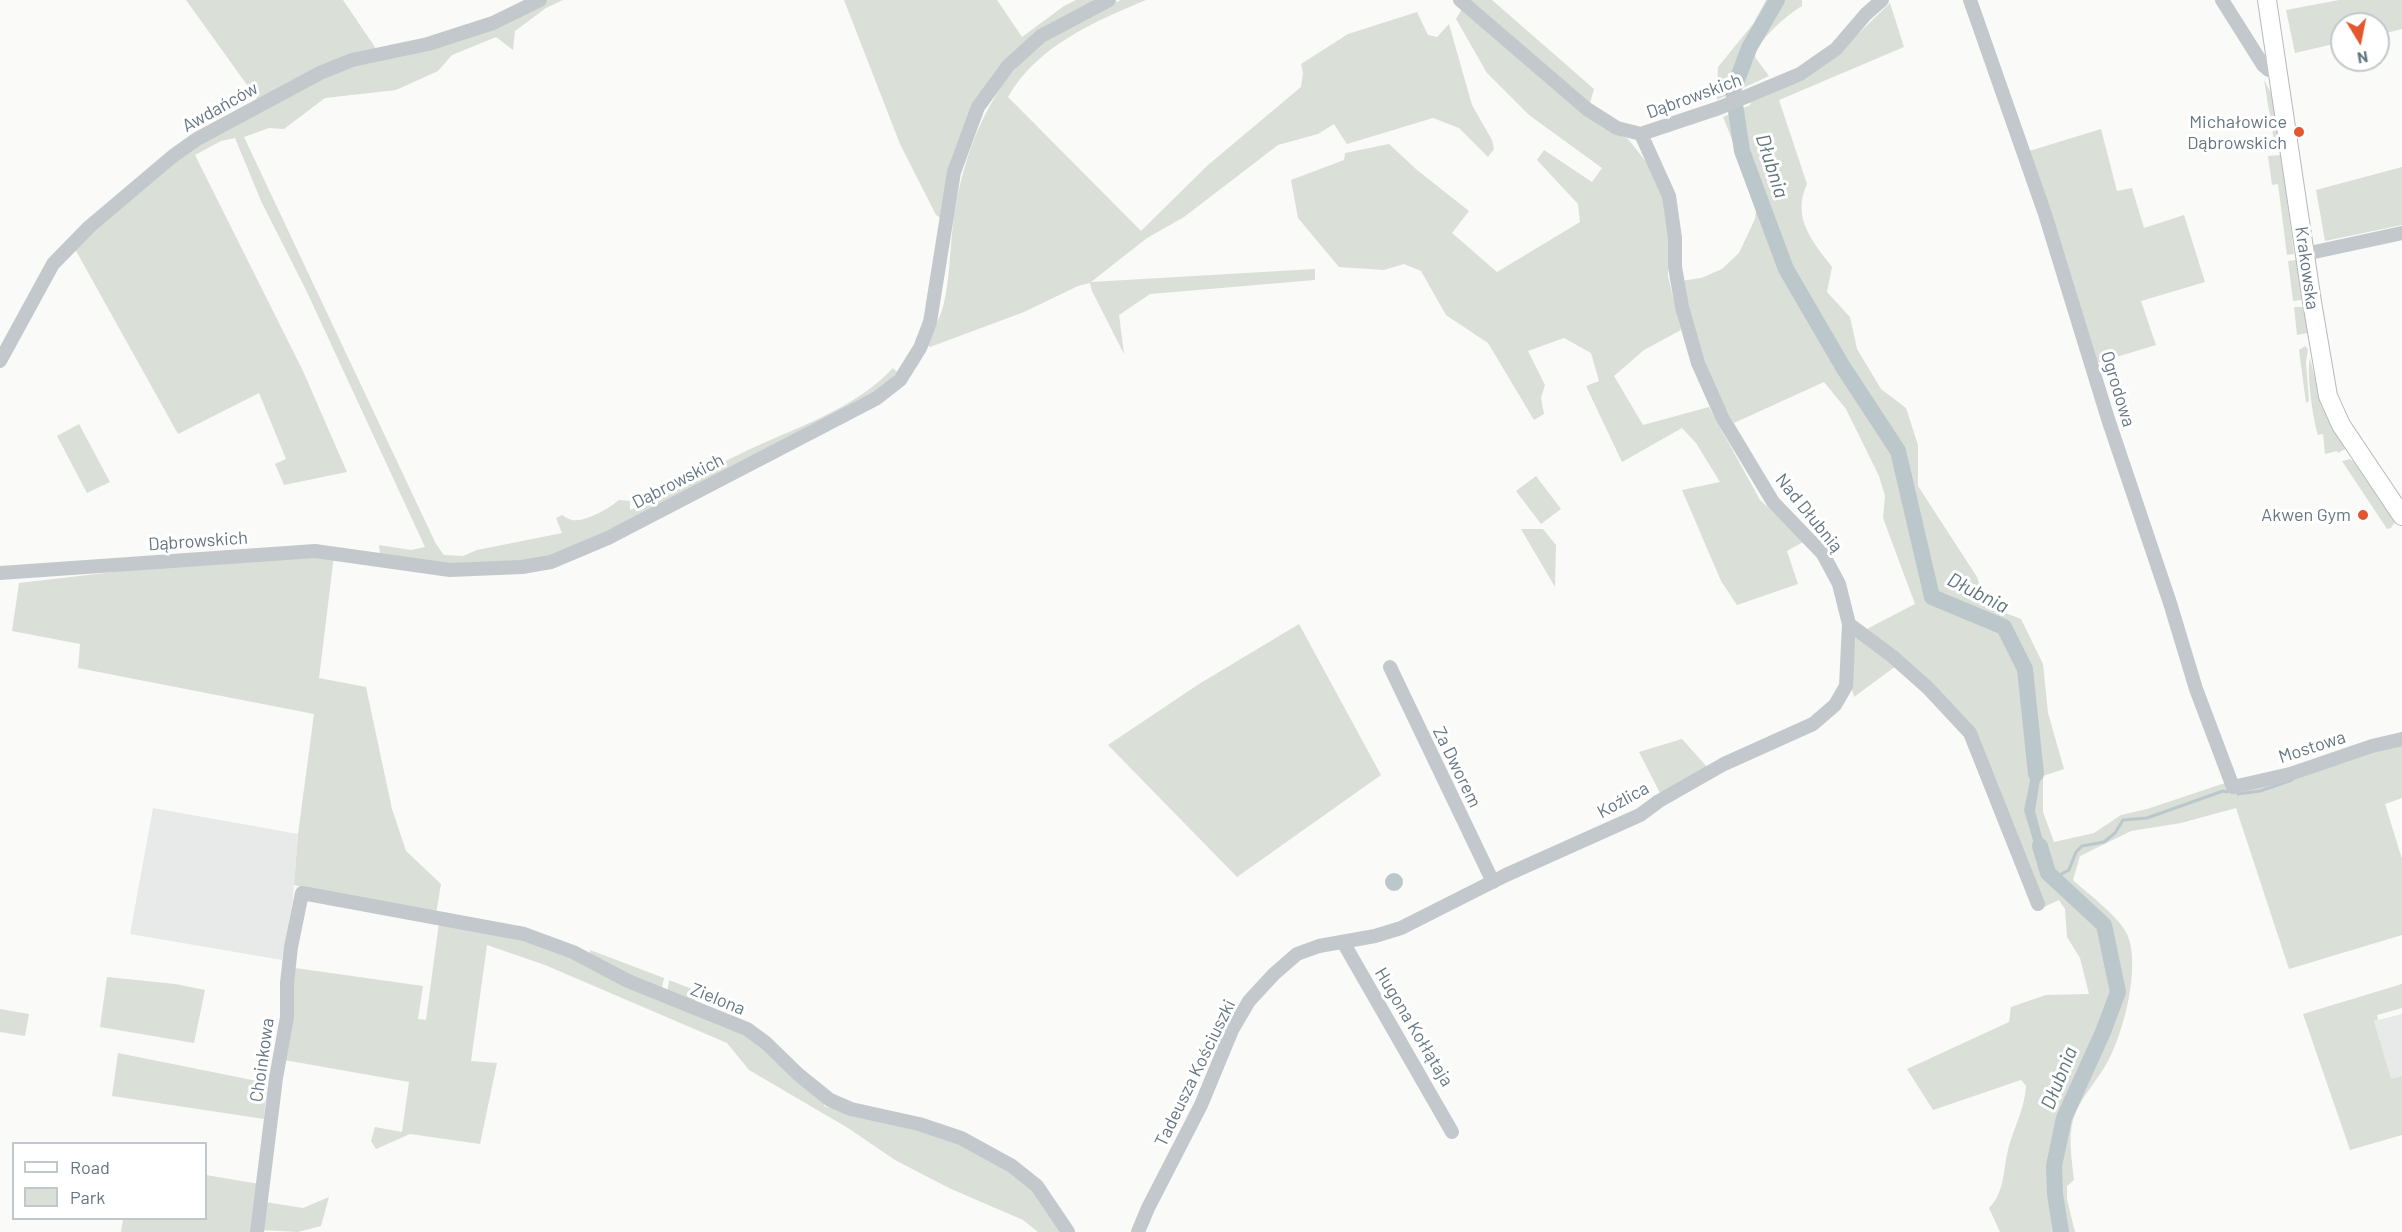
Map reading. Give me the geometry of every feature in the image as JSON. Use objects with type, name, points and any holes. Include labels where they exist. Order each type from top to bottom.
[{"type":"main road","name":"Krakowska","points":[[2267,0],[2325,383],[2333,411],[2402,515]]},
{"type":"street","name":"Awdańców","points":[[0,361],[53,264],[88,227],[173,156],[197,139],[320,73],[352,60],[429,44],[493,23],[540,0]]},
{"type":"street","name":"Dąbrowskich","points":[[0,573],[315,551],[424,568],[478,570],[551,562],[608,538],[877,398],[900,380],[920,348],[930,322],[954,172],[978,107],[1008,66],[1041,36],[1109,0]]},
{"type":"street","name":"Dąbrowskich","points":[[1460,0],[1587,109],[1617,128],[1641,134],[1719,108],[1800,74],[1836,49],[1866,14],[1882,0]]},
{"type":"street","name":"Ogrodowa","points":[[1970,0],[2045,214],[2108,419],[2167,592],[2196,689],[2233,787]]},
{"type":"street","points":[[2222,0],[2263,65],[2277,72]]},
{"type":"street","name":"Nad Dłubnią","points":[[1641,134],[1670,196],[1682,308],[1698,363],[1722,417],[1773,502],[1822,554],[1839,584],[1849,624]]},
{"type":"street","points":[[2305,254],[2402,233]]},
{"type":"street","points":[[1849,624],[1892,656],[1928,688],[1970,733],[2038,904]]},
{"type":"street","name":"Koźlica","points":[[1343,942],[1401,928],[1493,882],[1640,815],[1659,801],[1724,764],[1813,724],[1835,705],[1846,686],[1849,624]]},
{"type":"street","name":"Za Dworem","points":[[1390,667],[1493,882]]},
{"type":"street","name":"Mostowa","points":[[2233,787],[2290,774],[2372,746],[2402,739]]},
{"type":"street","name":"Choinkowa","points":[[257,1232],[276,1078],[287,1017],[287,984],[291,947],[302,893]]},
{"type":"street","name":"Zielona","points":[[302,893],[524,934],[573,952],[628,981],[747,1029],[830,1100],[853,1109],[919,1124],[961,1138],[1012,1166],[1037,1186],[1068,1232]]},
{"type":"street","name":"Hugona Kołłątaja","points":[[1343,942],[1452,1132]]},
{"type":"street","name":"Tadeusza Kościuszki","points":[[1138,1232],[1201,1105],[1232,1030],[1249,1001],[1274,974],[1297,954],[1319,946],[1343,942]]},
{"type":"shaded area","points":[[2038,752],[2041,773],[2035,811],[2050,866],[2041,867],[2024,810],[2031,776],[2028,758]]},
{"type":"shaded area","points":[[153,808],[298,834],[293,898],[282,960],[130,934]]},
{"type":"shaded area","points":[[1394,873],[1400,876],[1403,882],[1400,888],[1394,891],[1388,888],[1385,882],[1388,876]]},
{"type":"shaded area","points":[[2402,1014],[2402,1076],[2391,1080],[2374,1021]]},
{"type":"green space","points":[[186,0],[343,0],[381,56],[548,0],[563,0],[546,8],[515,31],[513,50],[496,37],[452,55],[438,71],[396,90],[325,98],[284,129],[269,128],[244,137],[436,544],[444,555],[463,556],[477,550],[562,533],[556,518],[562,515],[572,520],[584,519],[603,511],[619,500],[630,501],[630,510],[635,508],[732,458],[824,416],[861,395],[893,368],[897,372],[886,385],[853,406],[629,521],[546,559],[481,566],[436,565],[380,554],[379,545],[411,550],[425,547],[306,290],[261,201],[235,138],[221,141],[195,155],[303,371],[347,472],[284,485],[275,464],[286,459],[259,393],[178,434],[70,240],[84,224],[260,103]]},
{"type":"green space","points":[[844,0],[997,0],[1022,37],[1064,6],[1076,0],[1100,0],[1087,6],[988,86],[941,218],[936,215],[900,144]]},
{"type":"green space","points":[[1121,0],[1146,0],[1068,38],[1034,64],[1008,97],[1141,231],[1208,165],[1301,87],[1303,73],[1301,64],[1348,34],[1417,12],[1428,35],[1437,37],[1449,24],[1472,105],[1492,140],[1494,149],[1488,157],[1459,128],[1433,118],[1347,144],[1334,124],[1318,134],[1278,145],[1184,217],[1147,238],[1091,282],[1315,269],[1315,280],[1150,294],[1119,315],[1124,354],[1090,283],[1078,286],[1024,312],[930,347],[927,345],[945,297],[954,216],[965,166],[973,141],[996,95],[1028,55],[1048,39]]},
{"type":"green space","points":[[1469,0],[1492,0],[1594,89],[1590,103]]},
{"type":"green space","points":[[1766,0],[1802,0],[1802,6],[1774,28],[1757,50],[1755,57],[1769,76],[1717,100],[1718,67],[1753,24]]},
{"type":"green space","points":[[2339,0],[2402,0],[2402,29],[2390,32],[2390,12],[2330,12],[2330,45],[2295,53],[2286,10]]},
{"type":"green space","points":[[1890,3],[1904,47],[1779,100],[1807,184],[1801,208],[1806,229],[1832,267],[1827,292],[1850,317],[1857,349],[1881,389],[1906,408],[1918,445],[1918,486],[1977,577],[1984,599],[2000,611],[2021,619],[2043,664],[2048,713],[2064,769],[2043,776],[2043,812],[2054,842],[2094,833],[2121,815],[2147,809],[2228,782],[2402,742],[2402,798],[2385,804],[2402,859],[2402,935],[2289,969],[2236,808],[2181,823],[2131,831],[2080,856],[2073,880],[2111,914],[2124,929],[2128,936],[2132,965],[2129,1000],[2120,1033],[2104,1069],[2080,1104],[2073,1120],[2071,1158],[2074,1180],[2067,1186],[2067,1199],[2075,1232],[2000,1232],[1989,1208],[2001,1188],[2008,1150],[2023,1104],[2026,1086],[2021,1080],[1933,1110],[1907,1069],[2009,1022],[2011,1007],[2046,995],[2089,994],[2080,958],[2067,937],[2065,909],[2059,900],[2044,907],[1973,730],[1863,631],[1915,604],[1883,518],[1885,496],[1879,476],[1846,409],[1824,382],[1734,423],[1705,369],[1681,281],[1701,278],[1722,269],[1739,253],[1755,219],[1757,202],[1723,117],[1750,105],[1752,100],[1801,80],[1829,62]]},
{"type":"green space","points":[[1462,9],[1589,118],[1628,139],[1651,168],[1668,206],[1668,276],[1681,330],[1644,350],[1614,376],[1643,425],[1709,407],[1760,500],[1805,541],[1787,551],[1798,584],[1737,605],[1721,581],[1682,490],[1720,482],[1696,443],[1682,428],[1622,462],[1586,386],[1599,381],[1591,353],[1564,338],[1528,351],[1545,385],[1541,398],[1544,414],[1534,420],[1488,343],[1446,315],[1421,271],[1404,264],[1384,270],[1339,267],[1298,218],[1291,180],[1344,160],[1345,153],[1389,144],[1417,170],[1469,211],[1452,233],[1497,272],[1580,222],[1578,204],[1537,160],[1544,150],[1592,182],[1602,168],[1529,115],[1487,73],[1456,19]]},
{"type":"green space","points":[[2264,80],[2272,95],[2280,146],[2275,147]]},
{"type":"green space","points":[[2101,129],[2117,191],[2132,188],[2144,228],[2184,215],[2205,282],[2141,301],[2156,345],[2093,364],[2026,152]]},
{"type":"green space","points":[[2281,155],[2294,254],[2287,255],[2278,184],[2272,185],[2268,156]]},
{"type":"green space","points":[[2402,167],[2402,225],[2325,241],[2316,190]]},
{"type":"green space","points":[[2296,260],[2302,300],[2293,301],[2288,261]]},
{"type":"green space","points":[[2294,307],[2303,307],[2308,333],[2297,335]]},
{"type":"green space","points":[[2305,346],[2308,349],[2306,362],[2309,401],[2306,403],[2299,350]]},
{"type":"green space","points":[[2310,358],[2321,405],[2345,449],[2338,453],[2337,451],[2325,454],[2323,434],[2318,435],[2311,396]]},
{"type":"green space","points":[[79,424],[110,482],[87,493],[57,436]]},
{"type":"green space","points":[[2350,459],[2395,522],[2391,528],[2387,529],[2342,461]]},
{"type":"green space","points":[[1536,476],[1561,509],[1541,524],[1516,491]]},
{"type":"green space","points":[[1521,529],[1543,529],[1556,545],[1555,587]]},
{"type":"green space","points":[[334,556],[319,678],[366,687],[392,809],[406,851],[441,884],[436,914],[294,885],[298,834],[314,714],[78,668],[80,644],[12,631],[19,583],[157,567]]},
{"type":"green space","points":[[1299,624],[1381,775],[1237,877],[1108,745],[1199,684]]},
{"type":"green space","points":[[1856,635],[1896,666],[1854,697],[1851,685]]},
{"type":"green space","points":[[1682,739],[1707,767],[1660,793],[1639,752]]},
{"type":"green space","points":[[439,923],[546,946],[748,1034],[825,1099],[824,1106],[829,1108],[832,1103],[952,1139],[1026,1180],[1064,1232],[1038,1232],[1023,1220],[949,1188],[895,1160],[848,1128],[749,1070],[727,1043],[545,965],[487,945],[471,1061],[497,1063],[480,1144],[410,1134],[376,1149],[371,1141],[375,1127],[402,1132],[409,1082],[284,1060],[295,968],[423,986],[418,1019],[426,1020]]},
{"type":"green space","points":[[590,950],[664,978],[661,992],[590,958]]},
{"type":"green space","points":[[107,977],[175,984],[205,990],[194,1043],[100,1027]]},
{"type":"green space","points":[[669,980],[697,991],[694,1005],[667,994]]},
{"type":"green space","points":[[2402,984],[2402,1008],[2377,1015],[2378,1020],[2374,1021],[2391,1079],[2402,1076],[2402,1135],[2350,1150],[2303,1014]]},
{"type":"green space","points":[[0,1009],[29,1014],[25,1036],[0,1032]]},
{"type":"green space","points":[[118,1053],[267,1083],[264,1119],[112,1096]]},
{"type":"green space","points":[[207,1175],[259,1184],[253,1232],[121,1232],[123,1220],[207,1220]]},
{"type":"green space","points":[[329,1197],[321,1226],[298,1232],[260,1230],[265,1202],[303,1208]]},
{"type":"waterway","name":"Dłubnia","points":[[1777,0],[1749,48],[1733,91],[1742,151],[1786,269],[1843,367],[1898,451],[1932,597],[2004,627],[2025,669],[2036,774]]},
{"type":"waterway","points":[[2238,794],[2260,791],[2292,780]]},
{"type":"waterway","points":[[2054,878],[2069,870],[2076,852],[2082,846],[2104,842],[2115,833],[2123,820],[2147,818],[2223,791],[2227,792]]},
{"type":"waterway","name":"Dłubnia","points":[[2040,846],[2048,873],[2104,925],[2118,992],[2103,1032],[2064,1118],[2054,1166],[2055,1194],[2061,1232]]},
{"type":"place","name":"Michałowice Dąbrowskich","points":[[2299,132]]},
{"type":"place","name":"Akwen Gym","points":[[2363,515]]}]
